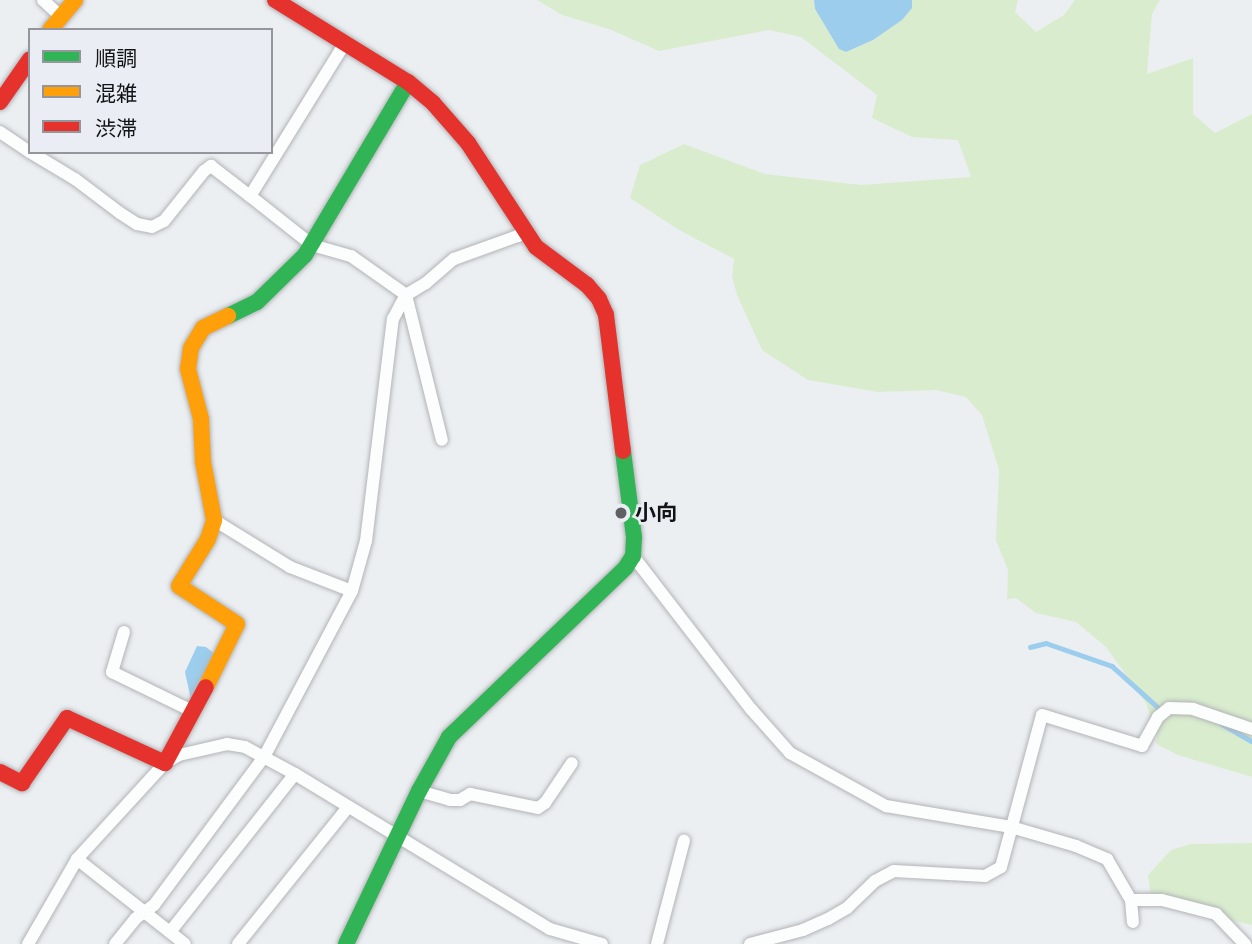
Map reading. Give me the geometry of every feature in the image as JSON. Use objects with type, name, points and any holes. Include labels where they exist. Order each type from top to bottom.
[{"type":"street","points":[[43,0],[55,23],[75,0]]},
{"type":"street","points":[[275,0],[408,82],[451,120],[536,247],[587,285],[599,299],[606,315],[622,428],[633,556],[751,709],[790,753],[886,806],[1011,827],[1076,846],[1107,859],[1130,900],[1133,922]]},
{"type":"street","points":[[250,196],[345,43]]},
{"type":"street","points":[[0,102],[28,62]]},
{"type":"street","points":[[28,944],[77,859],[165,763],[194,712],[237,624],[179,586],[208,539],[214,520],[203,462],[201,419],[188,369],[191,348],[203,328],[257,302],[312,245],[408,82]]},
{"type":"street","points":[[0,132],[28,151]]},
{"type":"street","points":[[33,154],[86,186],[137,224],[152,227],[164,221],[211,166],[312,245],[351,256],[406,295],[442,440]]},
{"type":"street","points":[[115,944],[136,918],[147,913],[264,757],[352,591],[366,541],[393,319],[406,295],[454,259],[518,236],[523,231]]},
{"type":"street","points":[[214,520],[290,567],[352,591]]},
{"type":"street","points":[[346,944],[396,837],[449,737],[626,567],[633,556]]},
{"type":"street","points":[[124,632],[112,672],[194,712]]},
{"type":"street","points":[[750,944],[803,930],[847,908],[875,881],[894,871],[985,876],[1001,867],[1042,715],[1142,746],[1158,717],[1169,708],[1193,709],[1252,729]]},
{"type":"street","points":[[0,772],[22,783],[67,718],[165,763]]},
{"type":"street","points":[[165,763],[179,755],[227,744],[244,747],[295,774],[550,929],[602,944]]},
{"type":"street","points":[[419,791],[450,800],[460,800],[470,794],[538,808],[545,803],[572,764]]},
{"type":"street","points":[[170,932],[295,774]]},
{"type":"street","points":[[238,944],[348,807]]},
{"type":"street","points":[[657,944],[684,840]]},
{"type":"street","points":[[77,859],[185,944]]},
{"type":"street","points":[[1130,900],[1162,900],[1216,915],[1245,944]]},
{"type":"street","points":[[803,930],[805,944]]},
{"type":"green space","points":[[537,0],[814,0],[815,9],[839,49],[846,52],[873,40],[902,20],[911,8],[912,0],[1018,0],[1015,12],[1036,32],[1064,15],[1075,0],[1160,0],[1152,14],[1147,74],[1193,58],[1193,114],[1215,133],[1252,114],[1252,777],[1178,755],[1156,744],[1157,736],[1146,703],[1106,647],[1076,622],[1036,613],[1016,598],[1007,599],[1008,570],[996,540],[999,470],[982,415],[966,397],[936,390],[878,392],[808,380],[762,350],[737,295],[732,276],[734,259],[679,230],[630,198],[640,165],[684,144],[765,174],[861,185],[971,177],[958,140],[912,137],[872,118],[877,95],[801,37],[769,30],[659,51],[609,29],[562,15]]},
{"type":"green space","points":[[1252,843],[1252,925],[1194,912],[1151,896],[1148,875],[1171,850],[1191,844]]},
{"type":"water","points":[[814,0],[912,0],[912,8],[902,20],[873,40],[846,52],[839,49],[815,9]]},
{"type":"water","points":[[197,646],[206,647],[215,654],[191,700],[185,672]]},
{"type":"waterway","points":[[1030,647],[1046,643],[1112,666],[1161,710]]},
{"type":"waterway","points":[[1222,724],[1252,741]]},
{"type":"traffic: fast","points":[[228,316],[257,302],[305,255],[408,82]]},
{"type":"traffic: fast","points":[[346,944],[419,791],[449,737],[626,567],[633,556],[634,537],[623,451]]},
{"type":"traffic: slow","points":[[52,28],[75,0]]},
{"type":"traffic: slow","points":[[206,687],[237,624],[179,586],[208,539],[214,520],[203,462],[201,419],[188,369],[191,348],[203,328],[228,316]]},
{"type":"traffic: jam","points":[[275,0],[408,82],[433,103],[468,143],[536,247],[587,285],[599,299],[606,315],[623,451]]},
{"type":"traffic: jam","points":[[0,102],[28,62]]},
{"type":"traffic: jam","points":[[0,772],[22,783],[67,718],[165,763],[206,687]]},
{"type":"place","name":"小向","points":[[621,513]]}]
